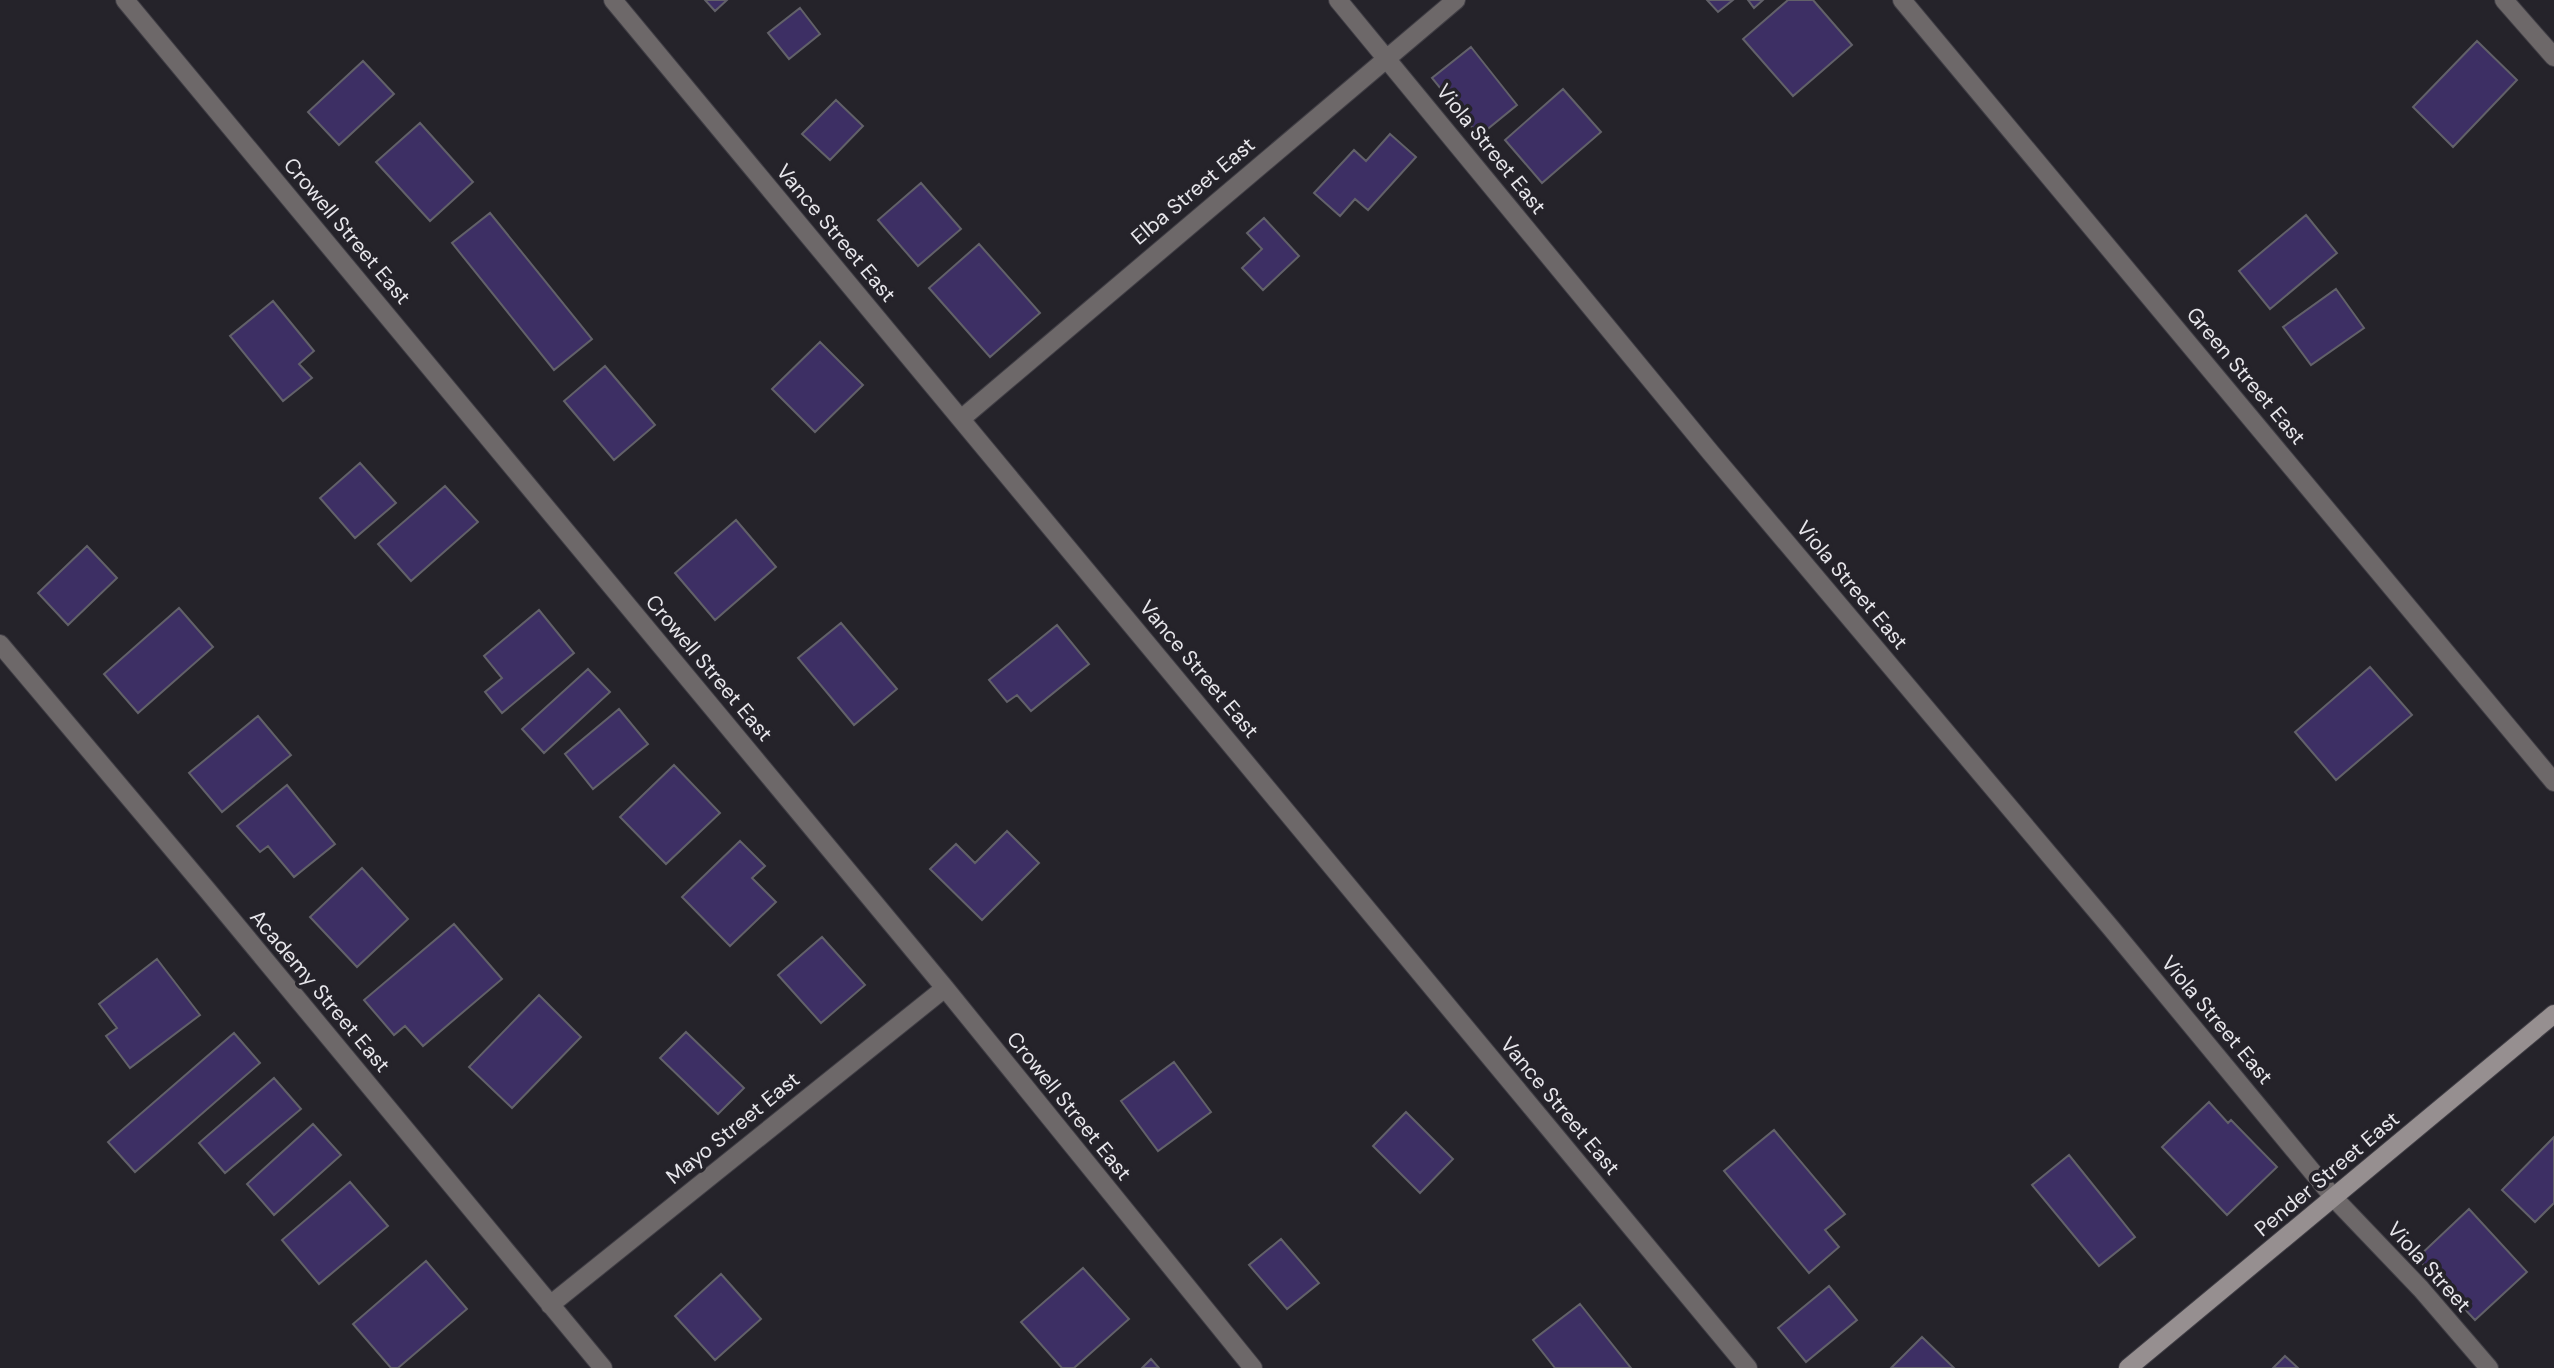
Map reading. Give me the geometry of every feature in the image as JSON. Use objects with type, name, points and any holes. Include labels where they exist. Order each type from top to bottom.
[{"type":"street","name":"Crowell Street East","points":[[125,0],[945,988],[1253,1368]]},
{"type":"street","name":"Vance Street East","points":[[613,0],[1748,1368]]},
{"type":"street","name":"Viola Street East","points":[[1338,0],[1711,453],[2111,928],[2334,1198]]},
{"type":"street","name":"Elba Street East","points":[[961,419],[1456,0]]},
{"type":"street","name":"Green Street East","points":[[1902,0],[2554,782]]},
{"type":"street","points":[[2504,0],[2554,57]]},
{"type":"street","name":"Academy Street East","points":[[0,644],[603,1368]]},
{"type":"street","name":"Mayo Street East","points":[[550,1305],[945,988]]},
{"type":"street","name":"Pender Street East","points":[[2128,1368],[2554,1014]]},
{"type":"street","name":"Viola Street","points":[[2334,1198],[2421,1289],[2489,1368]]},
{"type":"building","points":[[705,0],[727,0],[715,11]]},
{"type":"building","points":[[1707,0],[1733,0],[1718,12]]},
{"type":"building","points":[[1748,0],[1763,0],[1754,8]]},
{"type":"building","points":[[1788,0],[1813,0],[1852,45],[1793,96],[1743,39]]},
{"type":"building","points":[[800,8],[820,34],[789,59],[768,33]]},
{"type":"building","points":[[2477,41],[2517,80],[2453,147],[2413,107]]},
{"type":"building","points":[[1471,47],[1517,105],[1479,136],[1432,78]]},
{"type":"building","points":[[363,61],[394,94],[339,145],[308,112]]},
{"type":"building","points":[[1563,89],[1601,132],[1542,183],[1505,140]]},
{"type":"building","points":[[836,100],[863,126],[830,160],[802,134]]},
{"type":"building","points":[[420,123],[473,182],[430,221],[376,162]]},
{"type":"building","points":[[1390,134],[1416,157],[1368,210],[1355,199],[1340,216],[1314,193],[1354,150],[1366,161]]},
{"type":"building","points":[[921,183],[961,229],[918,266],[878,220]]},
{"type":"building","points":[[490,213],[592,339],[554,370],[452,243]]},
{"type":"building","points":[[2306,215],[2337,253],[2270,309],[2239,271]]},
{"type":"building","points":[[1264,218],[1299,256],[1263,290],[1242,268],[1262,249],[1247,233]]},
{"type":"building","points":[[979,244],[1040,313],[990,357],[929,288]]},
{"type":"building","points":[[2336,289],[2364,328],[2311,365],[2283,327]]},
{"type":"building","points":[[273,301],[314,351],[299,364],[312,378],[283,401],[230,336]]},
{"type":"building","points":[[820,342],[863,385],[815,432],[772,389]]},
{"type":"building","points":[[605,366],[655,425],[614,460],[564,401]]},
{"type":"building","points":[[360,463],[396,503],[355,538],[320,498]]},
{"type":"building","points":[[445,486],[478,522],[411,581],[378,544]]},
{"type":"building","points":[[736,520],[776,567],[715,620],[675,573]]},
{"type":"building","points":[[87,546],[117,578],[68,625],[38,593]]},
{"type":"building","points":[[179,608],[213,647],[138,713],[104,674]]},
{"type":"building","points":[[539,610],[574,653],[502,713],[485,692],[502,678],[484,656]]},
{"type":"building","points":[[841,623],[897,689],[854,725],[798,658]]},
{"type":"building","points":[[1057,625],[1089,664],[1031,711],[1017,695],[1007,702],[989,680]]},
{"type":"building","points":[[2370,667],[2412,715],[2336,780],[2295,732]]},
{"type":"building","points":[[588,669],[610,692],[544,753],[522,729]]},
{"type":"building","points":[[619,709],[648,744],[593,789],[565,754]]},
{"type":"building","points":[[258,716],[291,755],[222,812],[189,773]]},
{"type":"building","points":[[674,765],[720,813],[666,864],[620,817]]},
{"type":"building","points":[[287,785],[335,844],[294,877],[268,846],[260,852],[237,826]]},
{"type":"building","points":[[1007,831],[1039,863],[982,920],[930,869],[956,844],[975,863]]},
{"type":"building","points":[[740,841],[765,866],[752,878],[776,902],[730,946],[682,897]]},
{"type":"building","points":[[362,868],[408,919],[357,967],[310,917]]},
{"type":"building","points":[[454,924],[502,979],[423,1046],[405,1026],[394,1035],[364,1000]]},
{"type":"building","points":[[822,937],[865,985],[821,1023],[778,975]]},
{"type":"building","points":[[157,959],[200,1015],[130,1068],[106,1036],[117,1028],[99,1004]]},
{"type":"building","points":[[539,995],[581,1037],[512,1108],[469,1067]]},
{"type":"building","points":[[686,1032],[744,1088],[718,1114],[660,1058]]},
{"type":"building","points":[[234,1033],[260,1063],[135,1172],[108,1142]]},
{"type":"building","points":[[1174,1062],[1211,1112],[1158,1151],[1121,1101]]},
{"type":"building","points":[[274,1078],[301,1109],[225,1173],[199,1143]]},
{"type":"building","points":[[2209,1102],[2228,1123],[2231,1120],[2277,1167],[2227,1215],[2162,1147]]},
{"type":"building","points":[[1406,1112],[1453,1159],[1420,1193],[1373,1146]]},
{"type":"building","points":[[313,1124],[341,1155],[274,1215],[247,1184]]},
{"type":"building","points":[[1774,1130],[1845,1214],[1825,1230],[1839,1247],[1809,1273],[1724,1171]]},
{"type":"building","points":[[2554,1137],[2554,1203],[2535,1222],[2502,1190]]},
{"type":"building","points":[[2069,1155],[2135,1237],[2099,1266],[2032,1185]]},
{"type":"building","points":[[350,1182],[388,1226],[319,1284],[282,1240]]},
{"type":"building","points":[[2469,1209],[2527,1272],[2475,1320],[2417,1258]]},
{"type":"building","points":[[1281,1239],[1319,1283],[1287,1309],[1249,1265]]},
{"type":"building","points":[[426,1261],[467,1309],[398,1368],[391,1368],[353,1324]]},
{"type":"building","points":[[1083,1268],[1129,1319],[1074,1368],[1062,1368],[1021,1322]]},
{"type":"building","points":[[721,1274],[761,1319],[715,1360],[675,1316]]},
{"type":"building","points":[[1829,1286],[1857,1320],[1806,1362],[1778,1328]]},
{"type":"building","points":[[1580,1304],[1631,1368],[1555,1368],[1533,1340]]},
{"type":"building","points":[[1922,1337],[1954,1368],[1891,1368]]},
{"type":"building","points":[[2285,1356],[2298,1368],[2273,1368]]},
{"type":"building","points":[[1151,1359],[1159,1368],[1142,1368]]}]
